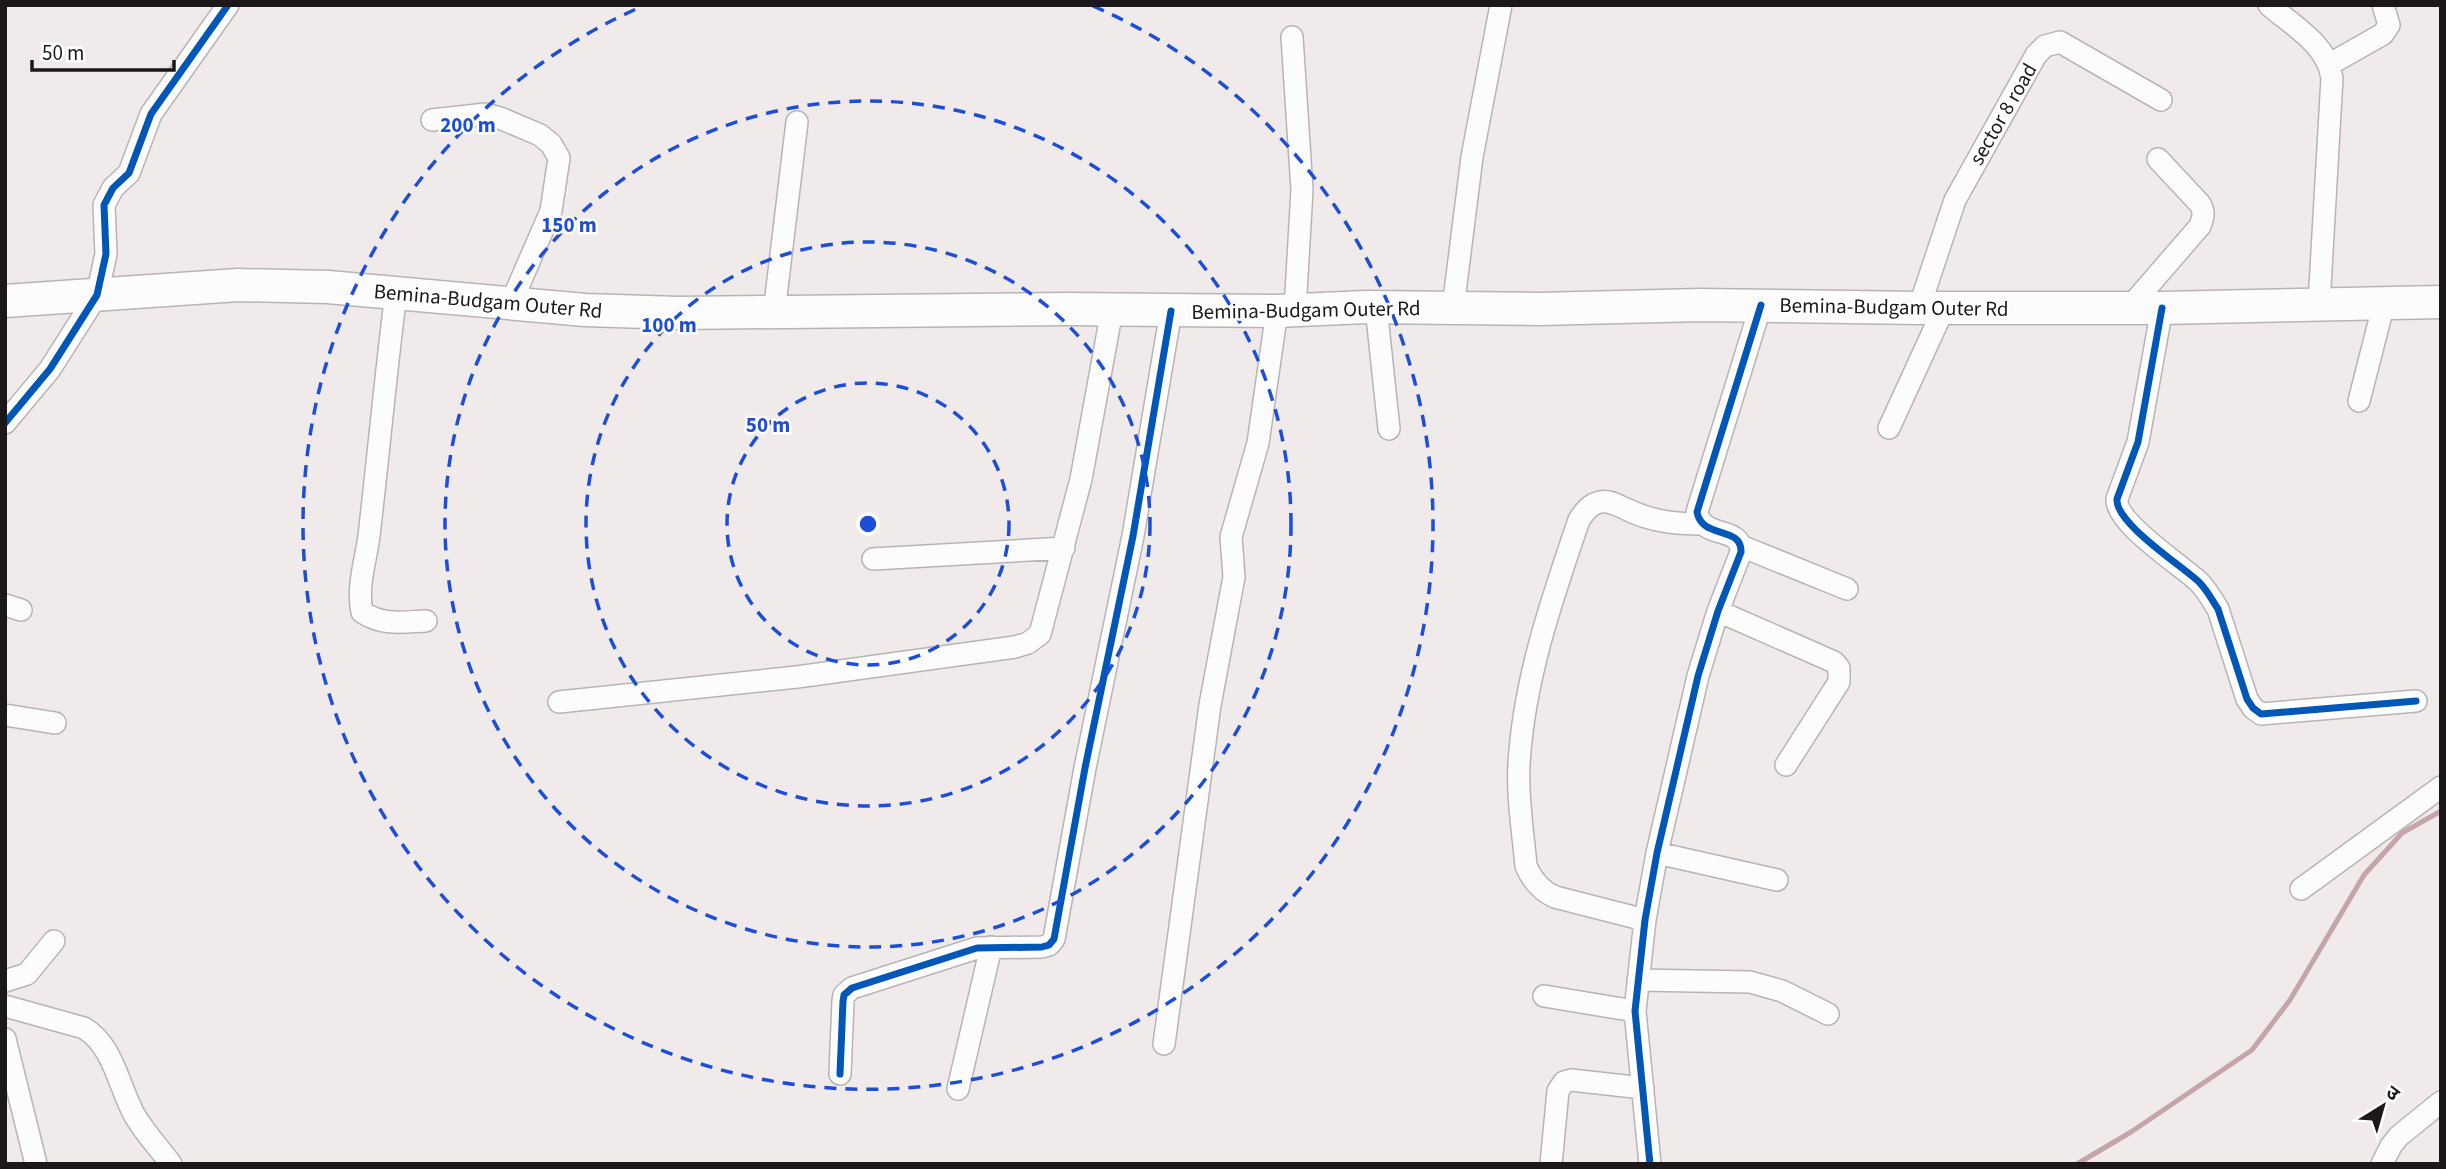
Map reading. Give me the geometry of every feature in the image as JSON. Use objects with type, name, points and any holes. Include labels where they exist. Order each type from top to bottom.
[{"type":"highway","name":"Bemina-Budgam Outer Rd","points":[[5,301],[238,285],[328,286],[585,310],[667,313],[1112,310],[1171,312],[1376,307],[1761,305],[2162,308],[2441,302]]},
{"type":"street","points":[[5,423],[50,369],[97,295],[106,254],[104,205],[113,188],[129,173],[151,114],[228,5]]},
{"type":"street","points":[[1453,308],[1472,157],[1501,5]]},
{"type":"street","points":[[2269,5],[2310,39],[2330,64],[2332,78],[2319,304]]},
{"type":"street","points":[[2330,64],[2383,34],[2389,25],[2383,5]]},
{"type":"street","points":[[1164,1045],[1210,705],[1234,578],[1231,537],[1258,443],[1286,310],[1302,190],[1292,37]]},
{"type":"street","name":"sector 8 road","points":[[1889,428],[1932,308],[1946,224],[1961,190],[2036,55],[2045,46],[2060,42],[2161,100]]},
{"type":"street","points":[[432,120],[486,114],[500,118],[540,135],[551,144],[559,158],[551,211],[511,303]]},
{"type":"street","points":[[774,313],[797,122]]},
{"type":"street","points":[[2130,308],[2200,226],[2203,219],[2200,204],[2158,159]]},
{"type":"street","points":[[396,293],[369,541],[359,597],[362,612],[374,620],[388,623],[426,621]]},
{"type":"street","points":[[2359,401],[2384,303]]},
{"type":"street","points":[[1701,524],[1697,512],[1761,305]]},
{"type":"street","points":[[1376,307],[1390,429]]},
{"type":"street","points":[[2162,308],[2138,442],[2117,499],[2116,506],[2121,515],[2191,575],[2211,597],[2247,699],[2261,714],[2416,701]]},
{"type":"street","points":[[559,702],[797,677],[1015,647],[1034,640],[1040,634],[1081,479],[1112,310]]},
{"type":"street","points":[[840,1074],[843,1001],[847,991],[949,955],[990,947],[1049,945],[1057,932],[1085,768],[1133,537],[1171,312]]},
{"type":"street","points":[[1645,920],[1555,897],[1544,892],[1526,866],[1519,767],[1526,703],[1550,605],[1579,520],[1592,505],[1608,501],[1658,521],[1701,524],[1735,538],[1741,545],[1847,589]]},
{"type":"street","points":[[1650,1164],[1635,1011],[1645,920],[1657,853],[1698,676],[1718,611],[1741,552],[1741,545]]},
{"type":"street","points":[[873,559],[1064,548]]},
{"type":"street","points":[[1718,611],[1834,662],[1839,668],[1839,682],[1786,765]]},
{"type":"street","points":[[5,715],[55,723]]},
{"type":"street","points":[[2301,889],[2441,787]]},
{"type":"street","points":[[1657,853],[1777,880]]},
{"type":"street","points":[[5,981],[27,974],[54,941]]},
{"type":"street","points":[[958,1089],[990,947]]},
{"type":"street","points":[[1638,980],[1750,982],[1782,991],[1828,1014]]},
{"type":"street","points":[[1544,996],[1635,1011]]},
{"type":"street","points":[[5,1006],[84,1028],[91,1033],[116,1069],[140,1124],[171,1164]]},
{"type":"street","points":[[5,1039],[12,1103],[36,1164]]},
{"type":"street","points":[[1551,1164],[1558,1091],[1564,1082],[1571,1080],[1643,1088]]},
{"type":"street","points":[[2382,1164],[2399,1136],[2441,1102]]},
{"type":"waterway","points":[[2077,1164],[2131,1132],[2252,1050],[2290,1000],[2364,875],[2402,833],[2441,811]]},
{"type":"cycle path","points":[[5,423],[50,369],[97,295],[106,254],[104,205],[113,188],[129,173],[151,114],[228,5]]},
{"type":"cycle path","points":[[1650,1164],[1635,1011],[1645,920],[1657,853],[1698,676],[1718,611],[1741,552],[1740,544],[1735,538],[1706,526],[1700,521],[1697,512],[1761,305]]},
{"type":"cycle path","points":[[2162,308],[2138,442],[2117,499],[2119,509],[2126,520],[2199,582],[2207,592],[2218,609],[2247,699],[2261,714],[2416,701]]},
{"type":"cycle path","points":[[840,1074],[843,1001],[844,995],[852,988],[977,948],[1042,947],[1049,945],[1054,939],[1085,768],[1133,536],[1171,311]]}]
